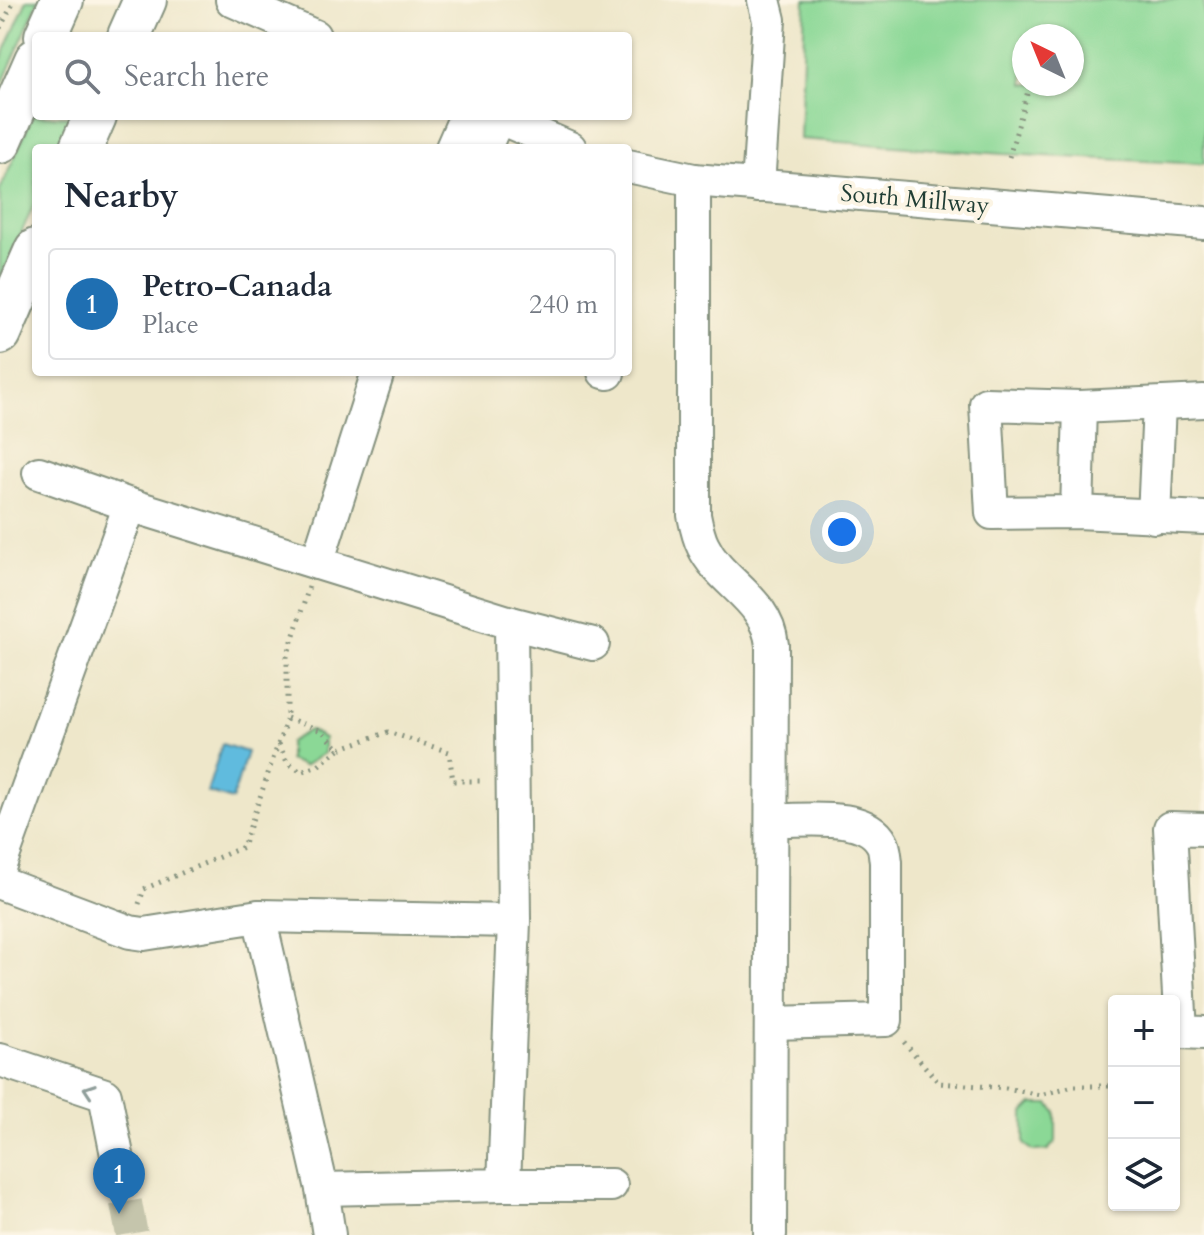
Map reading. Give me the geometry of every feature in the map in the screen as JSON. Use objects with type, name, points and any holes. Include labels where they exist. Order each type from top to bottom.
[{"type":"main road","points":[[48,32],[62,0]]},
{"type":"main road","points":[[131,32],[145,0]]},
{"type":"main road","points":[[0,142],[32,69]]},
{"type":"main road","points":[[83,144],[93,120]]},
{"type":"main road","points":[[0,333],[32,259]]},
{"type":"street","points":[[232,0],[305,32]]},
{"type":"street","points":[[758,186],[769,20],[764,0]]},
{"type":"street","points":[[454,144],[464,120]]},
{"type":"street","points":[[487,144],[496,120]]},
{"type":"street","points":[[504,120],[561,144]]},
{"type":"street","name":"South Millway","points":[[632,167],[694,180],[1204,223]]},
{"type":"street","points":[[694,180],[694,515],[703,547],[756,604],[770,631],[773,820],[770,1235]]},
{"type":"street","points":[[317,563],[377,376]]},
{"type":"street","points":[[1204,401],[1080,407],[986,404],[992,513],[1077,512],[1204,518]]},
{"type":"street","points":[[1154,517],[1159,404]]},
{"type":"street","points":[[1077,512],[1080,407]]},
{"type":"street","points":[[39,473],[130,505],[511,623],[593,644]]},
{"type":"street","points":[[0,865],[130,505]]},
{"type":"street","points":[[504,1185],[514,921],[511,623]]},
{"type":"street","points":[[771,1023],[886,1020],[886,862],[883,844],[869,827],[851,821],[773,820]]},
{"type":"street","points":[[1204,829],[1170,828],[1181,1032],[1204,1033]]},
{"type":"street","points":[[0,883],[130,932],[144,934],[259,916],[514,921]]},
{"type":"street","points":[[259,916],[322,1189],[329,1235]]},
{"type":"street","points":[[0,1060],[105,1095],[117,1155]]},
{"type":"street","points":[[322,1189],[611,1185]]},
{"type":"path","points":[[0,28],[15,0]]},
{"type":"path","points":[[1009,157],[1027,96]]},
{"type":"path","points":[[130,932],[144,889],[243,847],[287,718],[287,657],[317,563]]},
{"type":"path","points":[[287,718],[322,731],[339,749]]},
{"type":"path","points":[[278,743],[287,762],[301,772],[318,766],[339,749],[388,732],[449,752],[453,781],[512,781]]},
{"type":"path","points":[[886,1020],[939,1083],[1006,1088],[1040,1095],[1073,1086],[1108,1086]]},
{"type":"green space","points":[[27,0],[39,0],[0,89],[0,62]]},
{"type":"green space","points":[[805,0],[1204,0],[1204,164],[1003,154],[800,139]]},
{"type":"green space","points":[[32,117],[32,120],[71,120],[61,144],[32,144],[32,209],[0,281],[0,190]]},
{"type":"green space","points":[[309,730],[324,738],[324,753],[304,766],[289,760],[289,742]]},
{"type":"green space","points":[[1033,1104],[1049,1104],[1056,1112],[1056,1141],[1048,1150],[1034,1151],[1024,1144],[1024,1113]]},
{"type":"water","points":[[222,744],[247,752],[232,800],[207,792]]},
{"type":"tunnel","points":[[117,1155],[132,1235]]},
{"type":"place","name":"Petro-Canada","points":[[119,1214]]}]
